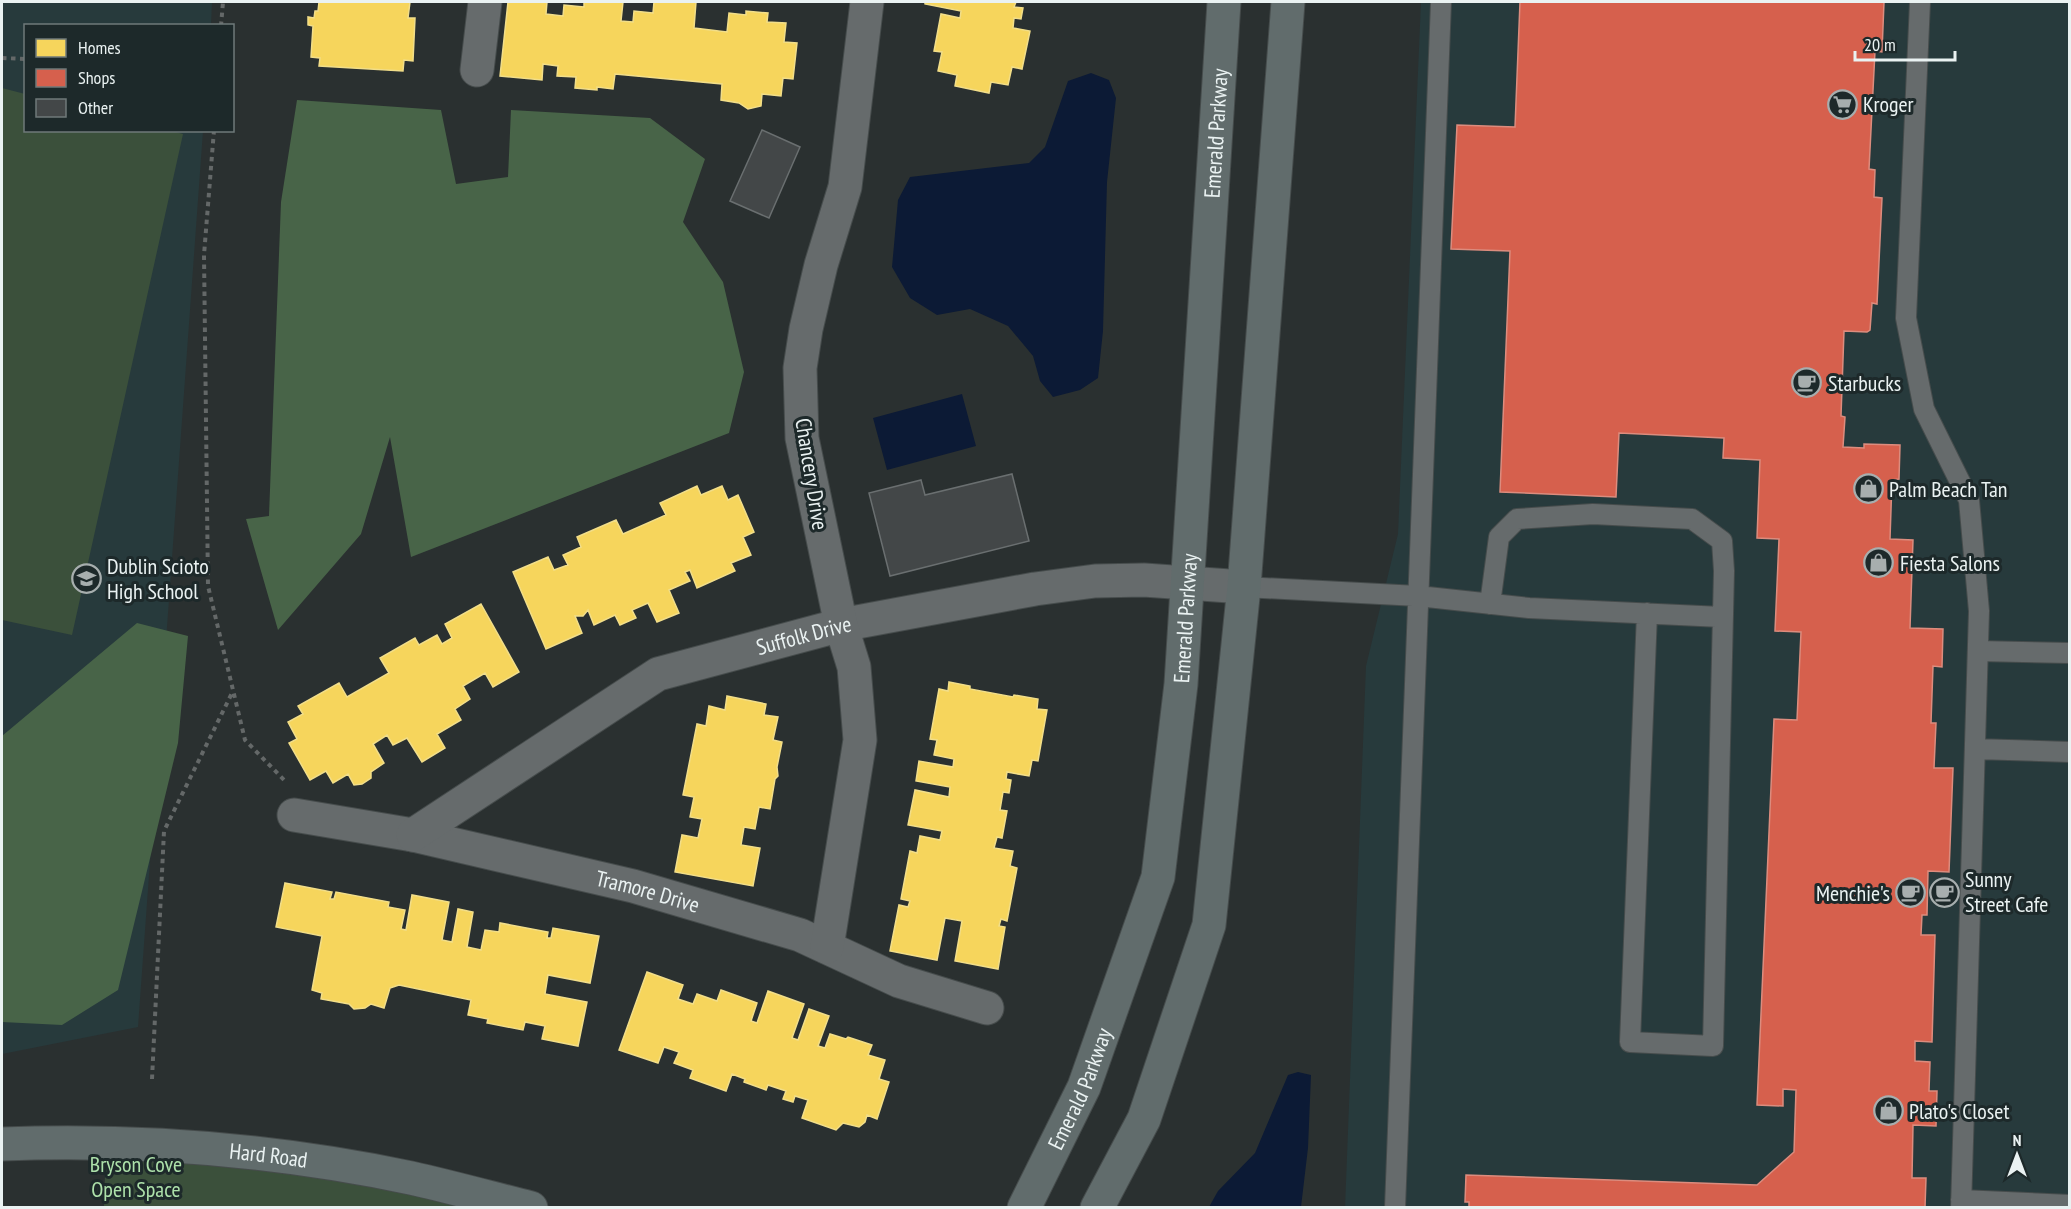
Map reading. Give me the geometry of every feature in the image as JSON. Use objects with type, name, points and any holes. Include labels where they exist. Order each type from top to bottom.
[{"type":"main road","name":"Emerald Parkway","points":[[1024,1208],[1084,1087],[1158,876],[1181,684],[1224,2]]},
{"type":"main road","points":[[1097,1208],[1144,1119],[1209,924],[1244,587],[1288,2]]},
{"type":"main road","name":"Hard Road","points":[[2,1144],[106,1143],[270,1154],[410,1178],[531,1208]]},
{"type":"street","points":[[477,70],[485,2]]},
{"type":"street","name":"Chancery Drive","points":[[827,947],[860,740],[854,667],[841,625],[802,438],[800,368],[806,328],[821,265],[845,187],[867,2]]},
{"type":"street","name":"Suffolk Drive","points":[[413,835],[658,674],[841,625],[1035,589],[1095,581],[1186,582],[1244,587]]},
{"type":"street","name":"Tramore Drive","points":[[309,818],[413,835],[633,886],[800,935],[899,981],[987,1008]]},
{"type":"lane","points":[[1395,1208],[1442,2]]},
{"type":"lane","points":[[1920,2],[1906,318],[1924,409],[1969,500],[1979,611],[1961,1204],[2070,1205]]},
{"type":"lane","points":[[1490,604],[1499,537],[1516,519],[1593,514],[1692,519],[1722,541],[1724,571],[1713,1046],[1630,1042],[1647,613]]},
{"type":"lane","points":[[1244,587],[1418,596],[1528,608],[1722,617]]},
{"type":"lane","points":[[1978,651],[2070,653]]},
{"type":"lane","points":[[1974,749],[2070,752]]},
{"type":"path","points":[[221,24],[223,2]]},
{"type":"path","points":[[2,58],[24,59]]},
{"type":"path","points":[[214,132],[204,255],[208,586],[245,740],[309,818]]},
{"type":"path","points":[[152,1078],[164,831],[233,691]]},
{"type":"shaded area","name":"Dublin Scioto High School","points":[[2,2],[212,2],[211,24],[24,24],[24,132],[203,132],[138,1027],[2,1054]]},
{"type":"shaded area","points":[[1421,2],[2069,2],[2069,1207],[1345,1208],[1366,666],[1398,534]]},
{"type":"green space","points":[[2,88],[24,94],[24,132],[176,132],[183,134],[72,635],[2,620]]},
{"type":"green space","points":[[297,100],[441,110],[456,184],[508,177],[511,110],[650,118],[705,159],[683,222],[723,282],[744,372],[729,433],[411,557],[390,437],[361,534],[278,630],[246,519],[269,516],[281,202]]},
{"type":"green space","points":[[137,623],[188,636],[178,743],[118,990],[62,1025],[2,1022],[2,736]]},
{"type":"green space","name":"Bryson Cove Open Space","points":[[106,1143],[531,1208],[104,1208]]},
{"type":"water","points":[[1091,73],[1109,80],[1116,98],[1107,182],[1103,331],[1098,378],[1080,390],[1053,397],[1040,381],[1033,356],[1008,326],[970,309],[937,315],[910,298],[892,267],[898,200],[910,177],[1029,163],[1045,147],[1068,81]]},
{"type":"water","points":[[962,394],[976,446],[887,470],[873,418]]},
{"type":"water","points":[[1298,1072],[1311,1075],[1308,1148],[1301,1207],[1209,1207],[1218,1191],[1255,1153],[1288,1075]]},
{"type":"building: Homes","points":[[319,2],[410,2],[408,18],[415,18],[413,61],[404,60],[403,71],[319,66],[320,58],[311,57],[313,26],[308,25],[308,17],[314,18]]},
{"type":"building: Homes","points":[[508,2],[547,2],[546,14],[563,16],[564,5],[584,7],[584,2],[623,2],[621,21],[633,22],[634,11],[653,13],[654,2],[696,2],[694,28],[727,32],[729,13],[746,15],[746,11],[768,13],[767,22],[786,23],[784,42],[797,43],[793,79],[783,78],[781,96],[762,94],[761,106],[748,109],[739,103],[721,100],[722,84],[615,74],[613,89],[575,88],[576,77],[557,76],[558,66],[543,64],[542,80],[500,76]]},
{"type":"building: Homes","points":[[925,2],[1016,2],[1014,7],[1023,8],[1021,19],[1014,18],[1013,28],[1030,31],[1022,69],[1012,67],[1008,85],[991,82],[989,93],[955,86],[957,75],[938,71],[942,52],[934,51],[941,14],[960,18],[961,11],[925,4]]},
{"type":"building: Homes","points":[[697,486],[701,495],[722,486],[728,500],[738,495],[754,532],[743,537],[751,555],[731,563],[735,571],[697,588],[690,570],[685,572],[690,581],[669,590],[679,613],[657,622],[648,603],[632,610],[636,618],[620,625],[615,615],[594,625],[588,610],[583,616],[575,616],[582,633],[546,649],[513,572],[548,557],[554,570],[568,565],[563,555],[581,547],[577,537],[616,520],[623,534],[666,515],[660,503]]},
{"type":"building: Homes","points":[[481,604],[519,672],[493,687],[485,673],[463,686],[470,699],[455,709],[461,720],[437,734],[445,748],[422,762],[407,738],[393,745],[387,735],[373,744],[384,763],[371,772],[371,778],[362,784],[354,785],[348,774],[333,783],[326,771],[310,780],[289,743],[297,739],[288,722],[303,714],[298,706],[339,683],[347,697],[389,673],[380,658],[415,638],[419,645],[437,635],[442,644],[452,638],[445,624]]},
{"type":"building: Homes","points":[[949,682],[970,686],[970,689],[1038,699],[1037,709],[1047,710],[1038,761],[1032,760],[1029,776],[1007,772],[1006,779],[1011,780],[1009,793],[1003,792],[1000,810],[1007,811],[1002,838],[997,837],[994,848],[1013,851],[1010,866],[1017,868],[1007,921],[1001,919],[999,926],[1005,927],[998,969],[955,961],[962,921],[945,918],[937,960],[890,951],[899,905],[908,907],[910,901],[901,899],[910,851],[917,853],[920,836],[940,840],[942,831],[908,825],[915,790],[949,797],[950,787],[916,781],[919,761],[953,767],[954,759],[934,755],[937,740],[930,739],[939,689],[948,691]]},
{"type":"building: Homes","points":[[727,696],[766,704],[764,715],[778,717],[773,740],[782,742],[777,767],[778,776],[775,779],[770,809],[759,807],[755,829],[744,827],[741,845],[760,848],[753,886],[675,872],[682,835],[698,838],[702,819],[690,817],[694,797],[683,795],[697,724],[706,726],[709,706],[725,710]]},
{"type":"building: Homes","points":[[285,883],[332,892],[330,899],[334,899],[336,892],[389,902],[388,907],[405,910],[401,929],[406,930],[412,895],[449,902],[442,940],[452,942],[458,909],[473,912],[467,947],[481,950],[485,930],[499,932],[500,923],[548,932],[547,938],[551,938],[553,928],[599,936],[590,983],[548,975],[545,994],[587,1002],[578,1046],[542,1039],[545,1026],[525,1022],[523,1030],[487,1023],[488,1019],[468,1015],[471,1000],[399,985],[390,988],[384,1008],[371,1004],[365,1008],[354,1009],[349,1004],[321,999],[322,993],[312,990],[322,936],[276,927]]},
{"type":"building: Homes","points":[[647,972],[683,985],[678,999],[693,1004],[697,994],[717,1001],[721,990],[757,1003],[751,1021],[757,1023],[768,991],[804,1004],[792,1038],[798,1040],[809,1009],[829,1016],[818,1046],[825,1048],[830,1034],[846,1039],[848,1037],[872,1045],[868,1055],[885,1060],[879,1079],[889,1082],[877,1119],[867,1115],[865,1122],[859,1127],[843,1123],[836,1130],[802,1118],[808,1100],[795,1096],[793,1102],[783,1099],[786,1091],[768,1085],[766,1090],[744,1082],[745,1079],[732,1074],[726,1091],[690,1078],[693,1070],[674,1063],[679,1052],[664,1047],[658,1063],[619,1050]]},
{"type":"building: Shops","points":[[1520,2],[1884,2],[1882,52],[1875,51],[1869,169],[1875,170],[1874,197],[1882,198],[1877,304],[1872,303],[1870,330],[1867,332],[1844,331],[1841,416],[1845,417],[1843,447],[1864,448],[1864,444],[1900,445],[1899,479],[1892,480],[1890,539],[1913,540],[1910,628],[1943,629],[1942,667],[1933,666],[1931,723],[1936,723],[1934,768],[1953,768],[1949,872],[1928,871],[1927,915],[1922,915],[1921,935],[1935,935],[1932,1042],[1915,1041],[1915,1061],[1930,1062],[1929,1091],[1937,1091],[1936,1126],[1913,1125],[1912,1178],[1926,1178],[1925,1208],[1469,1208],[1469,1202],[1465,1202],[1466,1175],[1757,1185],[1794,1152],[1796,1090],[1783,1089],[1783,1106],[1757,1105],[1774,719],[1797,720],[1801,632],[1775,631],[1779,539],[1757,538],[1760,460],[1723,458],[1724,438],[1619,433],[1616,497],[1500,492],[1510,251],[1451,249],[1457,125],[1515,127]]},
{"type":"building: Other","points":[[762,130],[800,147],[769,218],[730,201]]},
{"type":"building: Other","points":[[1012,474],[1029,541],[890,576],[869,493],[921,480],[925,495]]},
{"type":"place","name":"Kroger","points":[[1842,104]]},
{"type":"place","name":"Starbucks","points":[[1807,383]]},
{"type":"place","name":"Palm Beach Tan","points":[[1868,489]]},
{"type":"place","name":"Fiesta Salons","points":[[1879,563]]},
{"type":"place","name":"Dublin Scioto High School","points":[[86,579]]},
{"type":"place","name":"Sunny Street Cafe","points":[[1944,892]]},
{"type":"place","name":"Menchie's","points":[[1911,893]]},
{"type":"place","name":"Plato's Closet","points":[[1888,1111]]}]
